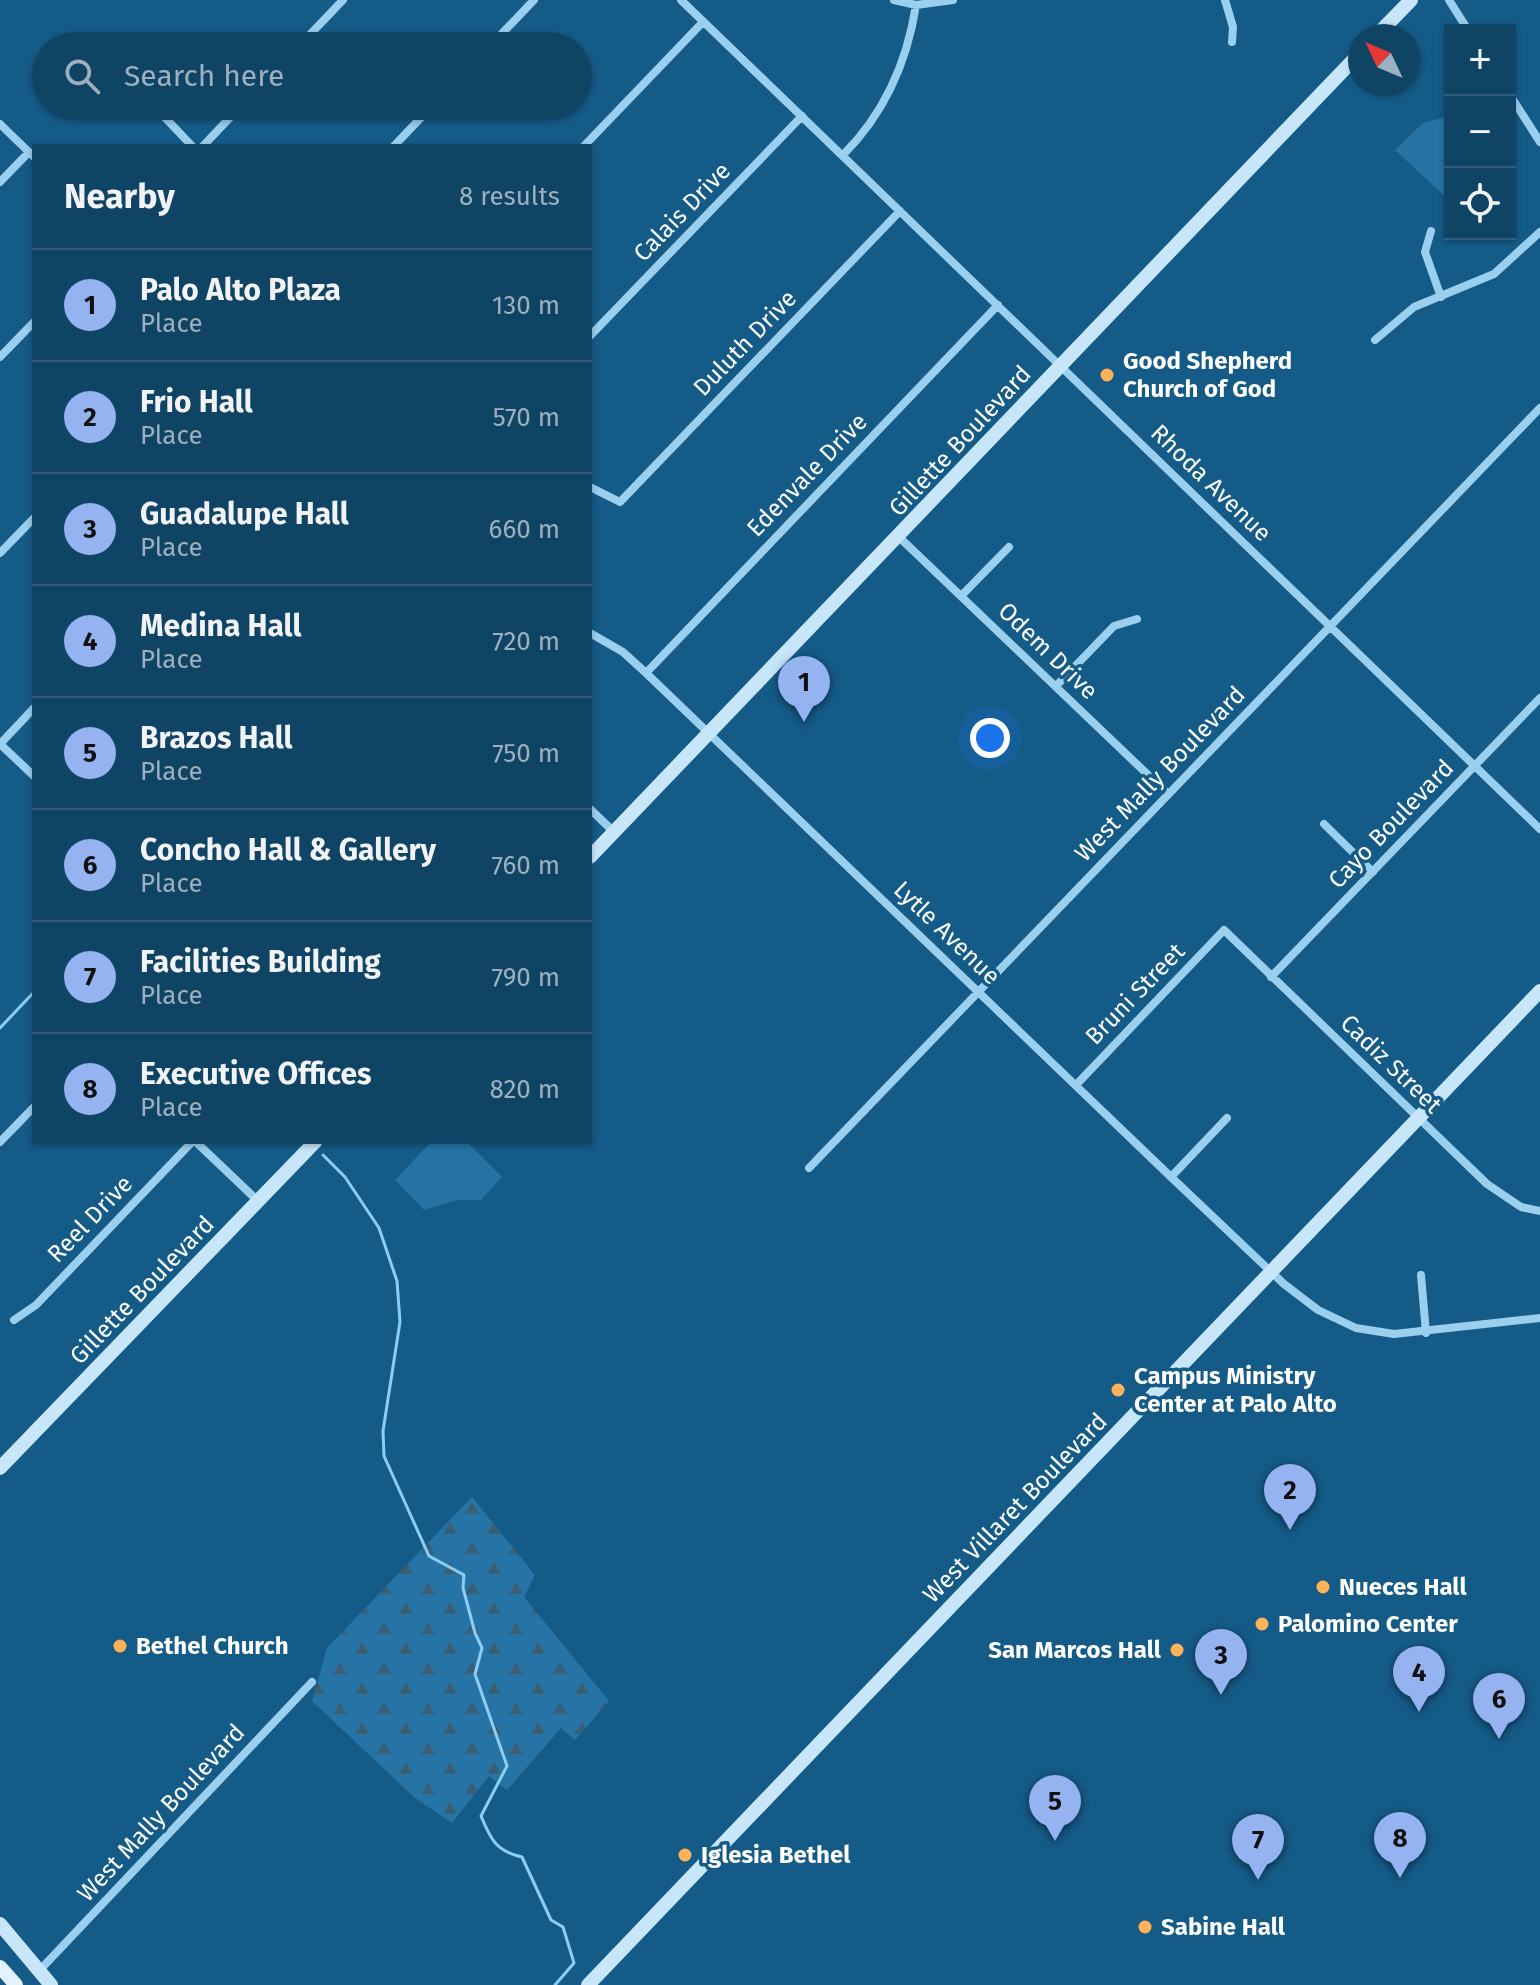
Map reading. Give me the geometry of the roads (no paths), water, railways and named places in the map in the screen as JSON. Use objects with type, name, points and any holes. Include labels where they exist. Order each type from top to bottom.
[{"type":"main road","points":[[1388,24],[1411,0]]},
{"type":"main road","name":"Gillette Boulevard","points":[[592,855],[1348,66]]},
{"type":"main road","name":"West Villaret Boulevard","points":[[588,1985],[1540,991]]},
{"type":"main road","name":"Gillette Boulevard","points":[[0,1468],[313,1144]]},
{"type":"main road","points":[[0,1924],[51,1985]]},
{"type":"main road","points":[[0,1967],[16,1985]]},
{"type":"street","points":[[312,32],[343,0]]},
{"type":"street","points":[[503,32],[534,0]]},
{"type":"street","name":"Rhoda Avenue","points":[[681,0],[1540,829]]},
{"type":"street","points":[[894,0],[916,5],[953,0]]},
{"type":"street","points":[[1225,0],[1233,27],[1232,42]]},
{"type":"street","points":[[1449,0],[1464,24]]},
{"type":"street","points":[[843,155],[879,113],[910,45],[916,5]]},
{"type":"street","points":[[586,144],[703,22]]},
{"type":"street","points":[[1511,96],[1540,142]]},
{"type":"street","name":"Calais Drive","points":[[592,334],[802,116]]},
{"type":"street","points":[[167,120],[190,144]]},
{"type":"street","points":[[205,144],[228,120]]},
{"type":"street","points":[[396,144],[419,120]]},
{"type":"street","points":[[0,124],[31,155],[0,182]]},
{"type":"street","name":"Duluth Drive","points":[[592,488],[620,502],[900,211]]},
{"type":"street","points":[[1431,231],[1425,252],[1441,297]]},
{"type":"street","points":[[1375,340],[1403,313],[1494,274],[1540,232]]},
{"type":"street","name":"Edenvale Drive","points":[[646,673],[998,305]]},
{"type":"street","points":[[0,357],[32,324]]},
{"type":"street","name":"West Mally Boulevard","points":[[809,1168],[1540,408]]},
{"type":"street","points":[[0,553],[32,520]]},
{"type":"street","name":"Odem Drive","points":[[899,537],[1168,794]]},
{"type":"street","points":[[962,595],[1009,547]]},
{"type":"street","points":[[1056,686],[1114,626],[1137,619]]},
{"type":"street","name":"Lytle Avenue","points":[[592,634],[623,652],[646,673],[1171,1177],[1271,1271],[1318,1310],[1374,1333],[1426,1333],[1540,1318]]},
{"type":"street","name":"Cayo Boulevard","points":[[1271,977],[1540,698]]},
{"type":"street","points":[[32,710],[0,744],[32,774]]},
{"type":"street","points":[[592,811],[614,832]]},
{"type":"street","points":[[1324,824],[1373,872]]},
{"type":"street","name":"Cadiz Street","points":[[1224,930],[1502,1196],[1521,1207],[1540,1211]]},
{"type":"street","name":"Bruni Street","points":[[1076,1085],[1224,930]]},
{"type":"street","points":[[0,1142],[32,1109]]},
{"type":"street","points":[[1171,1177],[1227,1118]]},
{"type":"street","name":"Reel Drive","points":[[14,1320],[36,1305],[192,1144]]},
{"type":"street","points":[[196,1144],[258,1201]]},
{"type":"street","points":[[1421,1275],[1426,1333]]},
{"type":"street","name":"West Mally Boulevard","points":[[39,1971],[312,1682]]},
{"type":"waterway","points":[[0,1028],[32,994]]},
{"type":"waterway","points":[[323,1155],[345,1177],[379,1228],[397,1281],[400,1322],[383,1431],[384,1456],[429,1556],[464,1575],[463,1588],[482,1648],[475,1674],[507,1766],[481,1816],[500,1848],[522,1857],[551,1920],[563,1927],[574,1963],[555,1985]]},
{"type":"place","name":"Good Shepherd Church of God","points":[[1107,375]]},
{"type":"place","name":"Palo Alto Plaza","points":[[804,722]]},
{"type":"place","name":"Campus Ministry Center at Palo Alto","points":[[1118,1390]]},
{"type":"place","name":"Frio Hall","points":[[1290,1530]]},
{"type":"place","name":"Nueces Hall","points":[[1323,1587]]},
{"type":"place","name":"Palomino Center","points":[[1262,1624]]},
{"type":"place","name":"Bethel Church","points":[[120,1646]]},
{"type":"place","name":"San Marcos Hall","points":[[1177,1650]]},
{"type":"place","name":"Guadalupe Hall","points":[[1221,1695]]},
{"type":"place","name":"Medina Hall","points":[[1419,1712]]},
{"type":"place","name":"Concho Hall & Gallery","points":[[1499,1739]]},
{"type":"place","name":"Brazos Hall","points":[[1055,1841]]},
{"type":"place","name":"Iglesia Bethel","points":[[685,1855]]},
{"type":"place","name":"Executive Offices","points":[[1400,1878]]},
{"type":"place","name":"Facilities Building","points":[[1258,1880]]},
{"type":"place","name":"Sabine Hall","points":[[1145,1927]]}]
